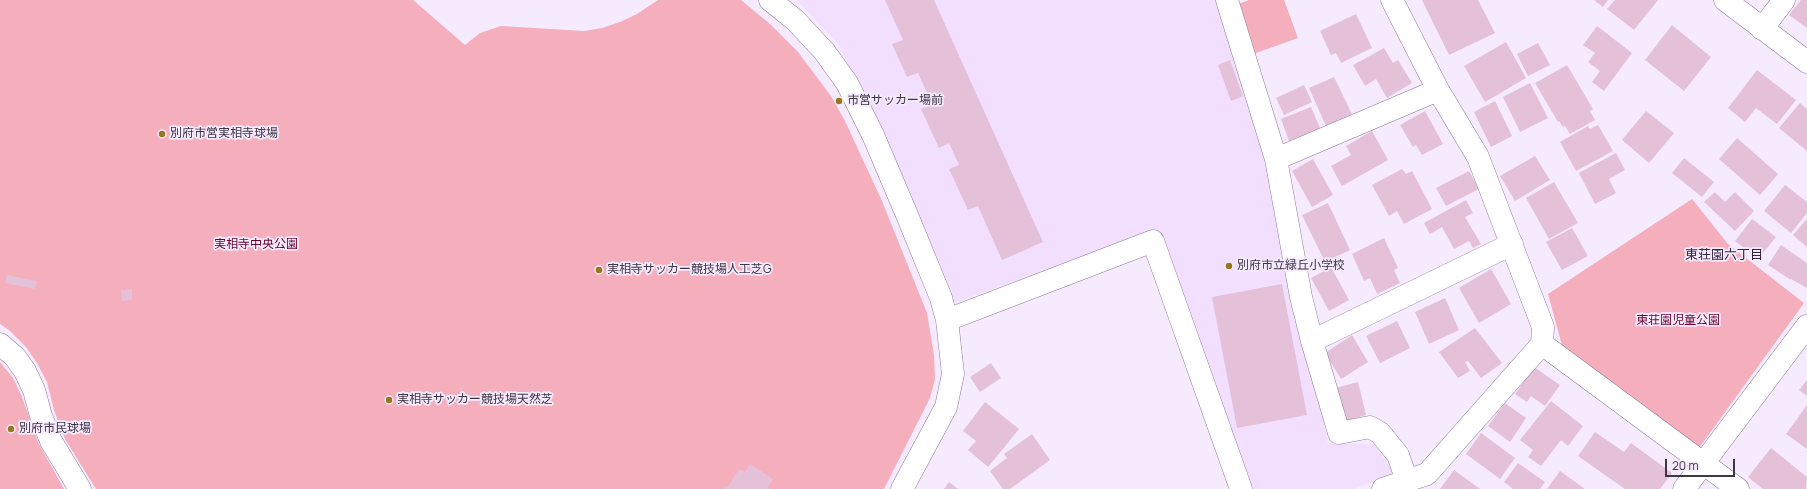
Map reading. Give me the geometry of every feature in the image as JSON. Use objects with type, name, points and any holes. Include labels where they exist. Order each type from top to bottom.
[{"type":"street","points":[[770,0],[795,20],[824,51],[847,83],[873,135],[941,298],[948,320],[953,374],[946,407],[902,489]]},
{"type":"street","points":[[1227,0],[1276,159],[1301,297],[1339,434],[1370,427],[1380,433],[1422,481]]},
{"type":"street","points":[[1383,489],[1422,481],[1542,344],[1543,327],[1478,157],[1438,90],[1392,0]]},
{"type":"street","points":[[1724,0],[1807,62]]},
{"type":"street","points":[[1762,29],[1784,0]]},
{"type":"street","points":[[1276,159],[1438,90]]},
{"type":"street","points":[[948,320],[1153,241],[1241,489]]},
{"type":"street","points":[[1312,341],[1512,244]]},
{"type":"street","points":[[1684,489],[1807,326]]},
{"type":"street","points":[[0,344],[15,357],[25,371],[34,390],[41,416],[51,441],[80,489]]},
{"type":"street","points":[[1542,344],[1738,489]]},
{"type":"shaded area","name":"別府市立緑丘小学校","points":[[797,0],[1218,0],[1258,126],[1328,444],[1374,444],[1394,474],[1354,489],[1252,489],[1156,230],[953,303],[840,46]]},
{"type":"green space","name":"実相寺中央公園","points":[[0,0],[413,0],[465,45],[480,33],[501,26],[584,31],[602,28],[637,14],[658,0],[741,0],[770,24],[798,52],[831,96],[845,121],[882,201],[927,313],[934,355],[935,379],[930,398],[884,489],[96,489],[65,439],[54,410],[47,382],[37,363],[26,347],[9,330],[0,324]]},
{"type":"green space","points":[[1249,0],[1284,0],[1298,38],[1253,54],[1236,5]]},
{"type":"green space","name":"東荘園児童公園","points":[[1692,199],[1728,244],[1804,303],[1699,448],[1563,349],[1548,294]]},
{"type":"green space","name":"別府市民球場","points":[[0,362],[13,378],[22,397],[38,442],[64,489],[0,489]]},
{"type":"building","points":[[885,0],[934,0],[1043,242],[1002,260],[978,206],[968,210],[949,169],[959,165],[949,143],[939,148],[921,109],[932,104],[918,73],[907,77],[892,44],[903,40]]},
{"type":"building","points":[[1422,0],[1478,0],[1495,33],[1449,55]]},
{"type":"building","points":[[1594,0],[1608,0],[1603,7]]},
{"type":"building","points":[[1615,0],[1658,0],[1634,30],[1607,9]]},
{"type":"building","points":[[1801,0],[1807,0],[1807,28],[1789,15]]},
{"type":"building","points":[[1356,14],[1372,48],[1341,63],[1336,53],[1331,55],[1320,31]]},
{"type":"building","points":[[1672,25],[1711,57],[1684,91],[1645,60]]},
{"type":"building","points":[[1597,26],[1632,53],[1604,91],[1592,82],[1600,71],[1588,62],[1595,53],[1583,45]]},
{"type":"building","points":[[1506,42],[1526,78],[1485,102],[1464,66]]},
{"type":"building","points":[[1538,43],[1550,65],[1528,76],[1517,54]]},
{"type":"building","points":[[1384,48],[1393,63],[1398,60],[1412,83],[1387,98],[1376,79],[1365,86],[1353,65]]},
{"type":"building","points":[[1230,60],[1243,96],[1231,101],[1218,65]]},
{"type":"building","points":[[1567,65],[1593,109],[1590,111],[1595,120],[1570,134],[1565,126],[1563,127],[1559,121],[1558,122],[1535,83]]},
{"type":"building","points":[[1757,70],[1796,100],[1777,124],[1756,108],[1745,122],[1728,108]]},
{"type":"building","points":[[1334,77],[1352,114],[1326,126],[1309,88]]},
{"type":"building","points":[[1530,83],[1548,118],[1520,132],[1503,97]]},
{"type":"building","points":[[1304,85],[1312,102],[1284,115],[1276,98]]},
{"type":"building","points":[[1495,101],[1512,136],[1491,147],[1474,112]]},
{"type":"building","points":[[1800,103],[1807,109],[1807,151],[1779,128]]},
{"type":"building","points":[[1311,107],[1320,128],[1289,141],[1281,119]]},
{"type":"building","points":[[1425,111],[1443,144],[1422,155],[1416,145],[1413,147],[1400,125]]},
{"type":"building","points":[[1646,111],[1674,133],[1649,163],[1622,140]]},
{"type":"building","points":[[1598,125],[1613,151],[1576,171],[1560,142],[1588,126],[1590,129]]},
{"type":"building","points":[[1372,131],[1388,160],[1342,186],[1331,166],[1351,155],[1346,146]]},
{"type":"building","points":[[1737,138],[1778,174],[1760,195],[1719,159]]},
{"type":"building","points":[[1616,153],[1625,170],[1609,179],[1616,193],[1595,204],[1579,173]]},
{"type":"building","points":[[1535,156],[1550,180],[1515,201],[1500,176]]},
{"type":"building","points":[[1684,158],[1714,182],[1702,197],[1672,173]]},
{"type":"building","points":[[1313,159],[1333,195],[1312,207],[1292,171]]},
{"type":"building","points":[[1402,169],[1406,174],[1412,171],[1432,209],[1404,224],[1397,211],[1389,216],[1372,185]]},
{"type":"building","points":[[1469,171],[1479,189],[1446,206],[1436,188]]},
{"type":"building","points":[[1554,182],[1578,223],[1549,239],[1526,198]]},
{"type":"building","points":[[1785,185],[1807,202],[1807,213],[1791,233],[1764,211]]},
{"type":"building","points":[[1715,192],[1725,202],[1735,192],[1754,211],[1735,231],[1704,202]]},
{"type":"building","points":[[1466,200],[1473,213],[1465,217],[1481,244],[1473,248],[1469,241],[1454,249],[1442,227],[1430,234],[1424,223]]},
{"type":"building","points":[[1328,203],[1350,250],[1325,262],[1302,215]]},
{"type":"building","points":[[1752,219],[1776,237],[1758,259],[1735,241]]},
{"type":"building","points":[[1807,219],[1807,247],[1793,235]]},
{"type":"building","points":[[1572,228],[1588,256],[1562,270],[1546,242]]},
{"type":"building","points":[[1384,238],[1398,268],[1394,270],[1400,283],[1377,294],[1370,278],[1364,281],[1352,254]]},
{"type":"building","points":[[1781,245],[1807,263],[1807,288],[1791,280],[1768,265]]},
{"type":"building","points":[[1331,267],[1349,300],[1329,311],[1311,278]]},
{"type":"building","points":[[1491,269],[1511,304],[1479,323],[1459,288]]},
{"type":"building","points":[[7,275],[37,281],[35,289],[5,283]]},
{"type":"building","points":[[1282,284],[1307,415],[1237,428],[1212,297]]},
{"type":"building","points":[[132,289],[132,300],[122,301],[121,290]]},
{"type":"building","points":[[1445,298],[1459,330],[1429,344],[1415,312]]},
{"type":"building","points":[[1397,321],[1410,348],[1380,363],[1366,336]]},
{"type":"building","points":[[1475,328],[1502,363],[1481,378],[1468,361],[1465,362],[1470,371],[1458,378],[1439,352]]},
{"type":"building","points":[[1352,335],[1368,362],[1341,379],[1325,353]]},
{"type":"building","points":[[991,363],[1001,378],[980,392],[970,377]]},
{"type":"building","points":[[1534,367],[1560,385],[1545,406],[1531,396],[1527,402],[1515,394]]},
{"type":"building","points":[[1807,380],[1807,396],[1799,390]]},
{"type":"building","points":[[1358,382],[1366,415],[1341,422],[1332,389]]},
{"type":"building","points":[[1551,401],[1583,426],[1568,446],[1561,440],[1541,466],[1528,457],[1533,450],[1520,440]]},
{"type":"building","points":[[985,402],[1019,429],[988,467],[968,450],[976,441],[963,431]]},
{"type":"building","points":[[1505,403],[1526,418],[1510,442],[1488,426]]},
{"type":"building","points":[[1807,405],[1807,449],[1786,434]]},
{"type":"building","points":[[1595,432],[1624,452],[1631,443],[1672,473],[1660,489],[1625,489],[1578,456]]},
{"type":"building","points":[[1481,433],[1515,458],[1500,479],[1466,454]]},
{"type":"building","points":[[1032,434],[1050,460],[1010,489],[1003,489],[990,471],[1007,458],[1004,454]]},
{"type":"building","points":[[1771,448],[1807,477],[1806,489],[1763,489],[1748,477]]},
{"type":"building","points":[[1518,463],[1545,482],[1540,489],[1513,489],[1504,482]]},
{"type":"building","points":[[750,464],[773,479],[768,487],[771,489],[723,489],[725,487],[727,488],[739,469],[745,472]]},
{"type":"building","points":[[1454,470],[1480,489],[1440,489]]},
{"type":"building","points":[[1560,471],[1585,489],[1547,489]]},
{"type":"building","points":[[949,482],[958,489],[944,489]]},
{"type":"place","name":"市営サッカー場前","points":[[839,101]]},
{"type":"place","name":"別府市営実相寺球場","points":[[162,134]]},
{"type":"place","name":"別府市立緑丘小学校","points":[[1229,266]]},
{"type":"place","name":"実相寺サッカー競技場人工芝G","points":[[599,270]]},
{"type":"place","name":"実相寺サッカー競技場天然芝","points":[[389,400]]},
{"type":"place","name":"別府市民球場","points":[[11,429]]},
{"type":"district","name":"東荘園六丁目","points":[[1724,255]]}]
